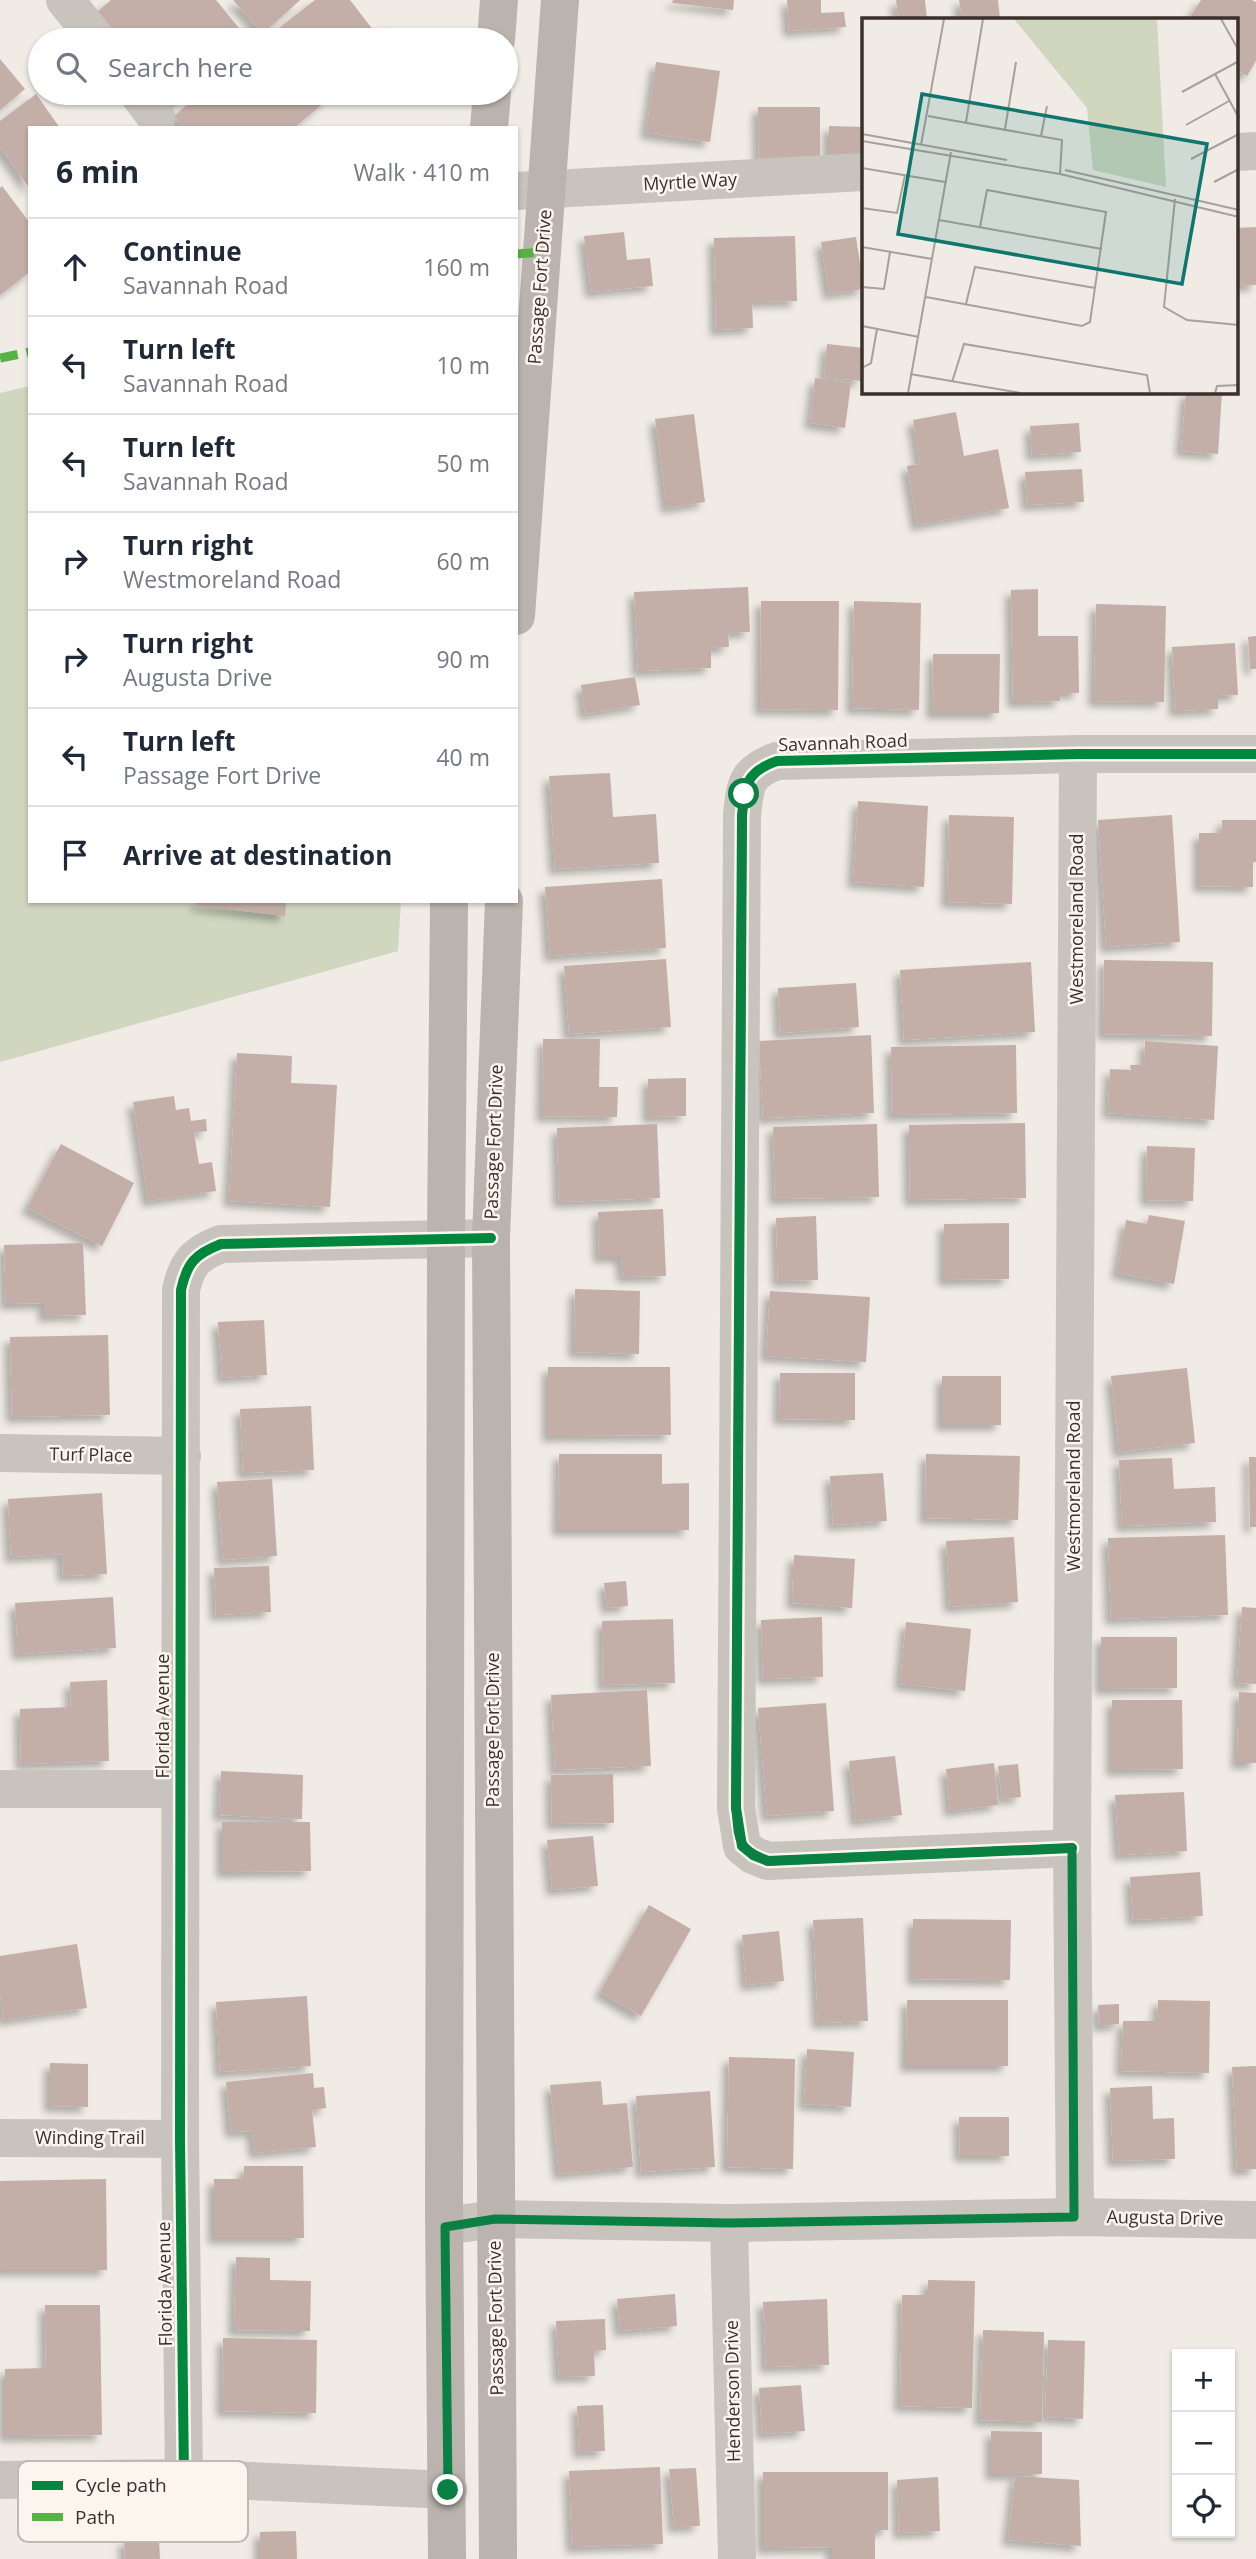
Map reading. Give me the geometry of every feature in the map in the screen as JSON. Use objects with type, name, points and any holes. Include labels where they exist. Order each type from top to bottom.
[{"type":"main road","points":[[497,28],[499,0]]},
{"type":"main road","name":"Passage Fort Drive","points":[[518,559],[531,190],[560,0]]},
{"type":"main road","points":[[489,126],[491,105]]},
{"type":"main road","points":[[447,2559],[446,1238],[449,903]]},
{"type":"main road","name":"Passage Fort Drive","points":[[498,2559],[491,1238],[504,903]]},
{"type":"street","points":[[65,0],[87,28]]},
{"type":"street","points":[[1238,152],[1256,151]]},
{"type":"street","name":"Myrtle Way","points":[[531,190],[862,173]]},
{"type":"street","name":"Savannah Road","points":[[1072,1848],[768,1861],[753,1855],[742,1846],[738,1831],[736,1794],[744,794],[750,775],[762,766],[777,761],[1078,754],[1256,754]]},
{"type":"street","name":"Westmoreland Road","points":[[1074,2217],[1072,1848],[1078,754]]},
{"type":"street","name":"Florida Avenue","points":[[184,2461],[180,1789],[181,1290],[184,1273],[193,1259],[221,1244],[491,1238]]},
{"type":"street","name":"Turf Place","points":[[0,1453],[182,1456]]},
{"type":"street","points":[[0,1789],[180,1789]]},
{"type":"street","name":"Winding Trail","points":[[0,2138],[180,2139]]},
{"type":"street","name":"Augusta Drive","points":[[445,2227],[495,2219],[729,2223],[1074,2217],[1256,2220]]},
{"type":"street","name":"Henderson Drive","points":[[729,2223],[737,2559]]},
{"type":"street","points":[[0,2480],[18,2480]]},
{"type":"street","points":[[248,2481],[448,2490]]},
{"type":"green space","points":[[28,386],[28,903],[401,903],[398,951],[0,1062],[0,393]]},
{"type":"building","points":[[111,0],[216,0],[239,28],[111,28],[97,12]]},
{"type":"building","points":[[233,0],[300,0],[270,28],[258,28]]},
{"type":"building","points":[[315,0],[350,0],[372,28],[281,28]]},
{"type":"building","points":[[673,0],[734,0],[733,10],[672,3]]},
{"type":"building","points":[[787,0],[821,0],[821,13],[844,12],[846,27],[789,31]]},
{"type":"building","points":[[896,0],[925,0],[927,18],[898,18]]},
{"type":"building","points":[[959,0],[998,0],[1000,18],[962,18]]},
{"type":"building","points":[[1201,0],[1256,2],[1256,61],[1247,76],[1238,71],[1238,18],[1190,18]]},
{"type":"building","points":[[0,59],[25,89],[0,110]]},
{"type":"building","points":[[656,62],[720,71],[710,142],[646,133]]},
{"type":"building","points":[[28,100],[28,105],[44,105],[59,126],[28,126],[28,186],[0,147],[0,121]]},
{"type":"building","points":[[187,105],[321,105],[296,126],[182,126],[174,116]]},
{"type":"building","points":[[758,107],[820,107],[820,164],[759,164]]},
{"type":"building","points":[[829,126],[862,127],[862,157],[829,157]]},
{"type":"building","points":[[2,186],[28,220],[28,274],[0,295]]},
{"type":"building","points":[[1256,227],[1256,285],[1238,286],[1238,228]]},
{"type":"building","points":[[624,232],[627,260],[650,258],[653,286],[591,292],[584,236]]},
{"type":"building","points":[[795,236],[797,301],[752,302],[753,328],[716,330],[714,238]]},
{"type":"building","points":[[856,237],[862,289],[829,294],[821,242]]},
{"type":"building","points":[[827,344],[862,348],[861,381],[824,377]]},
{"type":"building","points":[[815,378],[851,383],[845,428],[810,423]]},
{"type":"building","points":[[1186,394],[1222,394],[1218,454],[1181,451]]},
{"type":"building","points":[[956,412],[964,456],[998,449],[1009,508],[917,525],[907,466],[920,464],[913,420]]},
{"type":"building","points":[[694,414],[705,502],[667,508],[655,419]]},
{"type":"building","points":[[1079,423],[1081,452],[1032,455],[1030,426]]},
{"type":"building","points":[[1082,469],[1084,502],[1027,505],[1025,472]]},
{"type":"building","points":[[748,587],[750,632],[728,633],[729,647],[711,648],[711,668],[638,671],[634,592]]},
{"type":"building","points":[[1038,589],[1038,636],[1078,636],[1079,693],[1061,693],[1060,701],[1013,702],[1011,590]]},
{"type":"building","points":[[761,601],[839,601],[838,710],[760,709]]},
{"type":"building","points":[[854,601],[921,603],[919,710],[852,708]]},
{"type":"building","points":[[1096,604],[1166,606],[1164,702],[1094,701]]},
{"type":"building","points":[[1256,636],[1256,669],[1250,669],[1248,637]]},
{"type":"building","points":[[1235,643],[1238,695],[1218,696],[1218,709],[1175,711],[1172,647]]},
{"type":"building","points":[[933,654],[1000,654],[999,713],[932,713]]},
{"type":"building","points":[[635,677],[640,705],[585,714],[581,685]]},
{"type":"building","points":[[610,773],[613,817],[656,814],[659,863],[555,869],[549,776]]},
{"type":"building","points":[[858,801],[928,806],[924,887],[853,882]]},
{"type":"building","points":[[949,815],[1014,817],[1012,904],[947,902]]},
{"type":"building","points":[[1172,815],[1180,942],[1106,947],[1098,820]]},
{"type":"building","points":[[1222,820],[1256,820],[1253,887],[1199,886],[1199,833],[1222,833]]},
{"type":"building","points":[[662,879],[666,948],[550,956],[545,887]]},
{"type":"building","points":[[196,903],[286,903],[285,916]]},
{"type":"building","points":[[666,959],[671,1027],[569,1034],[564,966]]},
{"type":"building","points":[[1104,960],[1213,962],[1212,1036],[1103,1034]]},
{"type":"building","points":[[1031,962],[1035,1032],[904,1040],[900,970]]},
{"type":"building","points":[[856,983],[859,1027],[780,1033],[778,988]]},
{"type":"building","points":[[871,1035],[874,1113],[763,1118],[759,1041]]},
{"type":"building","points":[[543,1039],[600,1039],[599,1087],[618,1087],[617,1117],[542,1116]]},
{"type":"building","points":[[1145,1041],[1218,1046],[1214,1120],[1108,1113],[1110,1069],[1131,1070],[1130,1065],[1144,1065]]},
{"type":"building","points":[[1016,1045],[1017,1113],[892,1115],[891,1047]]},
{"type":"building","points":[[237,1053],[292,1056],[291,1083],[337,1085],[330,1207],[229,1201]]},
{"type":"building","points":[[686,1078],[686,1116],[648,1117],[648,1079]]},
{"type":"building","points":[[174,1096],[176,1110],[189,1108],[191,1121],[206,1119],[207,1131],[194,1133],[199,1164],[212,1162],[216,1191],[148,1201],[133,1102]]},
{"type":"building","points":[[1025,1123],[1026,1198],[910,1200],[909,1125]]},
{"type":"building","points":[[657,1124],[660,1198],[559,1202],[557,1128]]},
{"type":"building","points":[[877,1124],[879,1197],[775,1199],[773,1127]]},
{"type":"building","points":[[61,1144],[134,1183],[102,1246],[27,1208]]},
{"type":"building","points":[[1147,1146],[1195,1148],[1193,1201],[1146,1200]]},
{"type":"building","points":[[663,1209],[666,1276],[623,1277],[621,1257],[599,1257],[598,1212]]},
{"type":"building","points":[[1149,1215],[1185,1221],[1174,1284],[1117,1273],[1126,1220],[1147,1224]]},
{"type":"building","points":[[816,1216],[818,1280],[778,1281],[776,1218]]},
{"type":"building","points":[[1009,1223],[1009,1279],[944,1280],[944,1224]]},
{"type":"building","points":[[83,1243],[86,1315],[44,1316],[44,1303],[6,1304],[4,1245]]},
{"type":"building","points":[[575,1289],[640,1291],[639,1354],[574,1352]]},
{"type":"building","points":[[770,1291],[870,1297],[866,1362],[766,1356]]},
{"type":"building","points":[[264,1320],[267,1375],[222,1378],[218,1322]]},
{"type":"building","points":[[108,1335],[110,1415],[12,1417],[10,1337]]},
{"type":"building","points":[[548,1367],[670,1367],[671,1435],[548,1436]]},
{"type":"building","points":[[1187,1368],[1195,1443],[1119,1452],[1111,1376]]},
{"type":"building","points":[[780,1373],[855,1373],[855,1420],[779,1419]]},
{"type":"building","points":[[942,1376],[1001,1376],[1001,1425],[942,1425]]},
{"type":"building","points":[[311,1406],[314,1470],[243,1473],[240,1409]]},
{"type":"building","points":[[559,1454],[662,1454],[662,1484],[689,1483],[689,1530],[558,1530]]},
{"type":"building","points":[[926,1454],[1020,1456],[1018,1520],[925,1518]]},
{"type":"building","points":[[1249,1457],[1256,1457],[1256,1527],[1250,1527]]},
{"type":"building","points":[[1172,1458],[1174,1489],[1215,1487],[1216,1522],[1122,1526],[1119,1460]]},
{"type":"building","points":[[883,1473],[887,1521],[833,1525],[830,1476]]},
{"type":"building","points":[[272,1479],[277,1556],[223,1560],[217,1482]]},
{"type":"building","points":[[102,1493],[107,1574],[63,1576],[62,1554],[11,1557],[8,1499]]},
{"type":"building","points":[[1225,1535],[1228,1615],[1111,1619],[1108,1538]]},
{"type":"building","points":[[1014,1537],[1018,1602],[950,1607],[946,1541]]},
{"type":"building","points":[[794,1555],[855,1559],[852,1608],[792,1603]]},
{"type":"building","points":[[269,1566],[271,1612],[216,1615],[214,1568]]},
{"type":"building","points":[[626,1581],[628,1606],[607,1608],[604,1583]]},
{"type":"building","points":[[113,1597],[116,1648],[18,1654],[15,1603]]},
{"type":"building","points":[[1242,1607],[1256,1608],[1256,1684],[1237,1683]]},
{"type":"building","points":[[822,1617],[823,1677],[763,1679],[761,1620]]},
{"type":"building","points":[[673,1619],[675,1683],[603,1685],[602,1621]]},
{"type":"building","points":[[906,1622],[971,1629],[965,1691],[900,1684]]},
{"type":"building","points":[[1101,1637],[1177,1637],[1177,1688],[1101,1689]]},
{"type":"building","points":[[107,1680],[109,1761],[21,1764],[20,1709],[71,1707],[70,1682]]},
{"type":"building","points":[[647,1690],[651,1766],[555,1770],[551,1695]]},
{"type":"building","points":[[1239,1692],[1256,1693],[1256,1763],[1237,1763]]},
{"type":"building","points":[[1112,1700],[1182,1700],[1183,1769],[1112,1770]]},
{"type":"building","points":[[826,1703],[834,1811],[767,1816],[758,1708]]},
{"type":"building","points":[[895,1756],[902,1815],[856,1821],[849,1761]]},
{"type":"building","points":[[994,1763],[998,1805],[950,1811],[946,1769]]},
{"type":"building","points":[[1018,1764],[1021,1797],[1002,1799],[998,1766]]},
{"type":"building","points":[[221,1771],[303,1775],[302,1819],[219,1815]]},
{"type":"building","points":[[613,1774],[614,1823],[552,1824],[551,1775]]},
{"type":"building","points":[[1184,1792],[1187,1851],[1119,1855],[1115,1795]]},
{"type":"building","points":[[222,1822],[310,1822],[311,1871],[222,1872]]},
{"type":"building","points":[[593,1836],[598,1886],[552,1890],[547,1840]]},
{"type":"building","points":[[1200,1872],[1203,1916],[1133,1920],[1130,1877]]},
{"type":"building","points":[[649,1905],[691,1929],[641,2016],[600,1992]]},
{"type":"building","points":[[863,1918],[868,2021],[818,2023],[813,1920]]},
{"type":"building","points":[[913,1919],[1011,1920],[1010,1980],[913,1979]]},
{"type":"building","points":[[779,1931],[784,1981],[746,1985],[742,1935]]},
{"type":"building","points":[[77,1944],[87,2008],[4,2020],[0,1994],[0,1956]]},
{"type":"building","points":[[307,1996],[311,2066],[220,2072],[216,2002]]},
{"type":"building","points":[[907,2000],[1008,2000],[1008,2066],[906,2066]]},
{"type":"building","points":[[1158,2000],[1210,2001],[1209,2073],[1121,2071],[1123,2021],[1157,2021]]},
{"type":"building","points":[[1119,2004],[1119,2024],[1099,2026],[1098,2005]]},
{"type":"building","points":[[807,2049],[854,2052],[851,2107],[804,2104]]},
{"type":"building","points":[[729,2057],[795,2059],[793,2169],[727,2167]]},
{"type":"building","points":[[50,2063],[88,2064],[88,2107],[50,2106]]},
{"type":"building","points":[[1256,2066],[1256,2169],[1237,2170],[1232,2067]]},
{"type":"building","points":[[313,2073],[314,2088],[324,2087],[326,2108],[312,2110],[316,2147],[255,2153],[252,2131],[231,2132],[226,2082]]},
{"type":"building","points":[[601,2081],[603,2105],[627,2103],[633,2167],[559,2174],[550,2085]]},
{"type":"building","points":[[1152,2086],[1153,2119],[1174,2118],[1175,2159],[1113,2161],[1110,2088]]},
{"type":"building","points":[[710,2091],[715,2167],[641,2172],[636,2096]]},
{"type":"building","points":[[959,2117],[1009,2117],[1009,2156],[960,2156]]},
{"type":"building","points":[[244,2166],[303,2166],[304,2238],[214,2238],[214,2179],[244,2179]]},
{"type":"building","points":[[106,2179],[107,2270],[0,2270],[0,2181]]},
{"type":"building","points":[[236,2257],[270,2258],[270,2280],[311,2281],[310,2331],[234,2330]]},
{"type":"building","points":[[928,2280],[975,2281],[972,2408],[900,2406],[902,2295],[928,2295]]},
{"type":"building","points":[[675,2294],[677,2326],[620,2331],[617,2299]]},
{"type":"building","points":[[827,2299],[829,2365],[766,2367],[763,2302]]},
{"type":"building","points":[[45,2305],[100,2305],[102,2435],[5,2436],[5,2369],[46,2368]]},
{"type":"building","points":[[605,2319],[606,2350],[594,2351],[595,2376],[559,2377],[556,2321]]},
{"type":"building","points":[[983,2330],[1044,2332],[1042,2422],[980,2420]]},
{"type":"building","points":[[223,2338],[317,2340],[316,2413],[222,2411]]},
{"type":"building","points":[[1048,2340],[1085,2341],[1083,2419],[1045,2417]]},
{"type":"building","points":[[801,2385],[805,2431],[762,2434],[759,2388]]},
{"type":"building","points":[[603,2405],[605,2451],[579,2452],[577,2406]]},
{"type":"building","points":[[991,2431],[1042,2432],[1042,2474],[991,2474]]},
{"type":"building","points":[[660,2467],[663,2544],[572,2547],[569,2471]]},
{"type":"building","points":[[696,2468],[700,2526],[674,2527],[669,2469]]},
{"type":"building","points":[[763,2472],[888,2472],[888,2530],[875,2530],[875,2559],[832,2559],[832,2547],[763,2548]]},
{"type":"building","points":[[1015,2476],[1079,2480],[1081,2546],[1008,2540]]},
{"type":"building","points":[[938,2477],[940,2531],[899,2533],[897,2480]]},
{"type":"building","points":[[296,2531],[297,2559],[260,2559],[260,2532]]},
{"type":"building","points":[[124,2542],[159,2542],[160,2559],[125,2559]]},
{"type":"marked path","points":[[518,254],[542,252]]},
{"type":"marked path","points":[[0,358],[28,352]]},
{"type":"cycle path","points":[[1072,1848],[768,1861],[753,1855],[742,1846],[736,1808],[744,795],[753,775],[777,761],[1078,754],[1256,754]]},
{"type":"cycle path","points":[[184,2461],[180,2139],[181,1290],[189,1266],[199,1256],[221,1244],[491,1238]]},
{"type":"route","points":[[448,2490],[445,2227],[495,2219],[729,2223],[1074,2217],[1072,1848],[768,1861],[753,1855],[742,1846],[738,1831],[736,1808],[744,794]]}]
